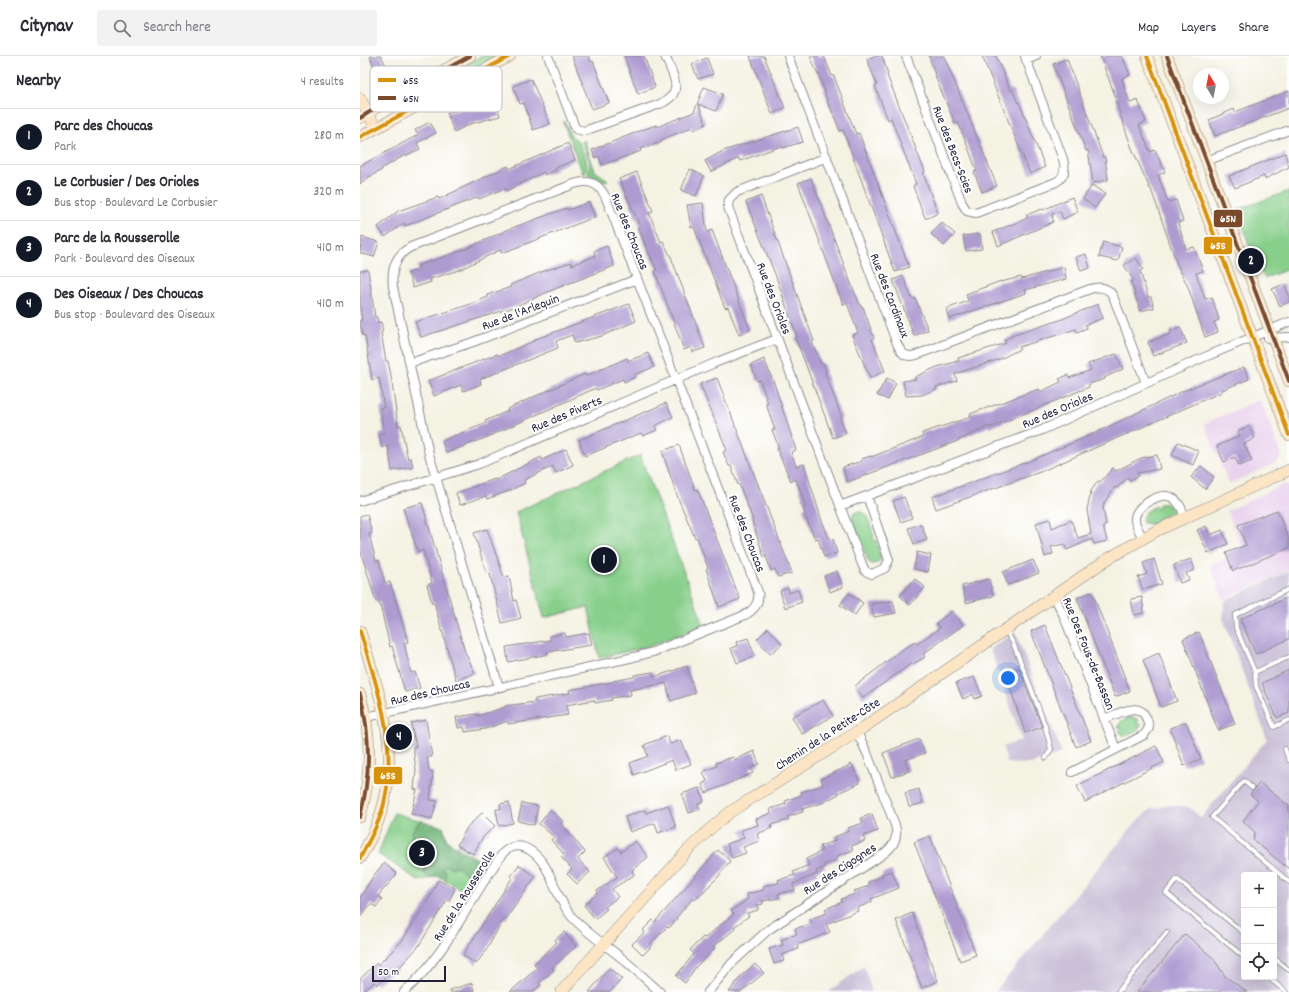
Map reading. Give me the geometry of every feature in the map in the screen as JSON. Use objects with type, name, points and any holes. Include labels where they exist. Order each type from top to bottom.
[{"type":"street","points":[[451,66],[470,56]]},
{"type":"street","points":[[491,66],[510,56]]},
{"type":"street","points":[[548,56],[574,125],[576,129],[584,131],[660,104],[672,97],[675,92],[676,85],[665,56]]},
{"type":"street","name":"Rue des Cardinaux","points":[[788,56],[896,341],[905,355],[916,355],[1090,289],[1102,287],[1109,291],[1113,296],[1146,383]]},
{"type":"street","name":"Rue des Becs-Scies","points":[[906,56],[962,203],[965,209],[973,213],[984,211],[1050,185],[1063,176],[1065,167],[1063,159],[1025,58]]},
{"type":"street","points":[[1025,58],[1036,56]]},
{"type":"street","points":[[1147,56],[1289,435]]},
{"type":"street","points":[[1167,56],[1289,381]]},
{"type":"street","points":[[360,98],[364,115],[376,128]]},
{"type":"street","points":[[360,137],[406,112]]},
{"type":"street","points":[[1206,161],[1289,130]]},
{"type":"street","name":"Rue des Orioles","points":[[827,157],[743,189],[734,194],[728,200],[728,211],[863,568],[869,574],[875,574],[887,566],[889,560],[867,496]]},
{"type":"street","name":"Rue des Choucas","points":[[366,717],[499,687],[652,652],[746,615],[754,609],[759,599],[758,592],[601,189],[588,181],[574,184],[418,244],[401,254],[395,262],[392,276],[427,446],[499,687]]},
{"type":"street","name":"Rue de l'Arlequin","points":[[410,363],[467,344],[637,279]]},
{"type":"street","name":"Rue des Orioles","points":[[840,506],[1042,430],[1200,358],[1253,338],[1271,334],[1289,322]]},
{"type":"street","name":"Rue des Orioles","points":[[1271,334],[1289,337]]},
{"type":"street","name":"Rue des Piverts","points":[[360,501],[479,464],[676,380],[777,339]]},
{"type":"street","name":"Chemin de la Petite-Côte","points":[[561,992],[668,871],[714,825],[745,802],[857,732],[1102,562],[1143,538],[1185,517],[1289,470]]},
{"type":"street","points":[[1143,538],[1136,524],[1135,517],[1139,509],[1149,502],[1165,496],[1170,497],[1178,502],[1185,517]]},
{"type":"street","name":"Rue Des Fous-de-Bassan","points":[[1054,596],[1064,614],[1116,749]]},
{"type":"street","points":[[360,631],[384,713],[390,753],[387,788],[375,829],[360,858]]},
{"type":"street","points":[[360,694],[366,717],[370,766],[366,796],[360,817]]},
{"type":"street","name":"Rue Des Fous-de-Bassan","points":[[1072,772],[1146,733],[1149,728],[1142,711],[1134,709],[1104,719]]},
{"type":"street","name":"Rue des Cigognes","points":[[708,992],[732,964],[768,930],[882,855],[895,841],[895,825],[867,753],[857,732]]},
{"type":"street","name":"Rue de la Rousserolle","points":[[404,992],[448,943],[501,855],[512,847],[525,847],[537,856],[546,867],[562,903],[568,912],[591,936],[615,953],[660,992]]},
{"type":"lane","points":[[1289,589],[1235,615],[1236,628],[1255,672],[1256,686],[1274,727],[1289,720]]},
{"type":"lane","points":[[1005,630],[1034,694],[1050,743],[1051,752],[1046,758]]},
{"type":"lane","points":[[1255,672],[1289,657]]},
{"type":"lane","points":[[1285,749],[1289,760]]},
{"type":"lane","points":[[1045,751],[1051,752]]},
{"type":"lane","points":[[1252,788],[1244,781],[1212,817],[1289,882]]},
{"type":"lane","points":[[1241,931],[1178,879],[1166,893],[1241,955]]},
{"type":"lane","points":[[1118,992],[1167,932]]},
{"type":"lane","points":[[1277,960],[1289,970]]},
{"type":"lane","points":[[1272,980],[1286,992]]},
{"type":"shaded area","points":[[1260,399],[1282,456],[1277,462],[1229,484],[1204,424]]},
{"type":"shaded area","points":[[1284,484],[1289,486],[1289,570],[1223,599],[1210,565],[1244,551],[1227,511]]},
{"type":"shaded area","points":[[1289,571],[1289,992],[995,992],[1137,821],[1151,809],[1171,805],[1189,807],[1201,818],[1267,739],[1223,618],[1225,600]]},
{"type":"shaded area","points":[[1015,632],[1062,753],[1031,764],[1007,763],[1003,747],[1022,740],[990,649]]},
{"type":"shaded area","points":[[864,966],[872,992],[828,992]]},
{"type":"green space","points":[[481,56],[504,56],[486,66],[462,66]]},
{"type":"green space","points":[[563,122],[565,122],[571,136],[578,141],[585,157],[587,165],[585,174],[583,174]]},
{"type":"green space","points":[[584,140],[595,171],[608,180],[604,182],[588,174],[590,163],[582,141]]},
{"type":"green space","points":[[1289,191],[1289,269],[1265,278],[1260,271],[1249,245],[1239,209]]},
{"type":"green space","points":[[640,455],[704,625],[650,646],[599,658],[588,607],[544,618],[516,512]]},
{"type":"green space","points":[[1163,503],[1170,506],[1172,512],[1151,524],[1143,523],[1142,518],[1146,512],[1155,506],[1157,509],[1159,508],[1158,505]]},
{"type":"green space","points":[[859,511],[867,515],[881,559],[878,563],[872,564],[868,561],[852,518],[854,513]]},
{"type":"green space","points":[[1130,717],[1139,721],[1137,722],[1137,725],[1141,724],[1141,726],[1135,733],[1124,736],[1119,731],[1121,729],[1120,727],[1118,728],[1119,724]]},
{"type":"green space","points":[[394,813],[443,827],[447,841],[486,864],[468,893],[438,876],[419,881],[378,854]]},
{"type":"green space","points":[[420,820],[443,827],[447,841],[457,847],[458,853],[465,852],[486,864],[479,876],[467,874],[456,866],[452,868],[446,865],[443,868],[446,874],[445,880],[438,876],[429,878],[424,873],[425,857],[411,847],[412,832]]},
{"type":"building","points":[[370,56],[381,56],[386,66],[374,66]]},
{"type":"building","points":[[572,56],[589,56],[591,62],[593,61],[609,103],[592,109]]},
{"type":"building","points":[[624,56],[644,56],[655,87],[638,94]]},
{"type":"building","points":[[750,56],[764,56],[785,108],[772,114]]},
{"type":"building","points":[[810,56],[824,56],[832,76],[834,76],[856,134],[859,133],[909,267],[895,272],[843,130],[840,131],[829,106],[819,74],[818,75]]},
{"type":"building","points":[[875,56],[882,56],[888,74],[887,75],[925,172],[923,173],[938,213],[928,218],[925,218],[913,186],[916,184],[891,118],[888,120],[875,86],[877,85],[867,59]]},
{"type":"building","points":[[929,56],[944,56],[997,186],[982,192],[974,172],[977,171],[958,122],[955,123],[937,81]]},
{"type":"building","points":[[982,56],[996,56],[1010,90],[1012,89],[1018,103],[1019,102],[1045,167],[1030,174]]},
{"type":"building","points":[[1100,56],[1122,56],[1130,75],[1122,78],[1124,86],[1130,103],[1138,100],[1146,122],[1139,125],[1150,152],[1155,150],[1165,172],[1158,175],[1168,202],[1176,200],[1183,221],[1178,223],[1186,249],[1194,247],[1203,271],[1196,273],[1205,299],[1212,297],[1219,320],[1214,322],[1218,332],[1205,337],[1188,287],[1177,264],[1151,189],[1131,146],[1115,99],[1116,98]]},
{"type":"building","points":[[707,58],[713,74],[698,79],[692,64]]},
{"type":"building","points":[[1067,59],[1103,157],[1105,157],[1108,180],[1093,183],[1088,150],[1086,151],[1053,64]]},
{"type":"building","points":[[531,79],[550,124],[533,130],[524,103],[520,104],[513,86]]},
{"type":"building","points":[[704,87],[723,94],[716,111],[698,104],[706,124],[693,130],[692,127],[661,140],[662,142],[640,149],[641,151],[602,165],[599,156],[595,158],[592,150],[642,130],[656,125],[657,127],[694,112]]},
{"type":"building","points":[[1289,91],[1289,108],[1215,136],[1209,120],[1234,109],[1235,112]]},
{"type":"building","points":[[499,112],[500,116],[470,124],[454,132],[447,113]]},
{"type":"building","points":[[430,122],[436,133],[417,143],[420,149],[406,156],[405,155],[381,169],[382,170],[360,184],[360,166],[418,135],[415,130]]},
{"type":"building","points":[[798,127],[803,142],[782,148],[781,146],[740,161],[739,158],[711,172],[705,161],[723,151]]},
{"type":"building","points":[[568,143],[575,160],[555,168],[556,170],[545,175],[544,172],[506,191],[505,188],[479,199],[478,197],[405,226],[404,223],[385,237],[378,227],[398,211],[438,197],[439,199],[508,166],[509,169]]},
{"type":"building","points":[[1285,153],[1289,167],[1265,179],[1264,176],[1235,188],[1229,176]]},
{"type":"building","points":[[690,169],[704,176],[696,196],[681,190]]},
{"type":"building","points":[[637,172],[653,211],[649,213],[661,242],[663,241],[671,257],[705,348],[693,352],[691,347],[684,350],[655,271],[657,270],[638,227],[640,226],[619,179]]},
{"type":"building","points":[[811,178],[852,286],[861,307],[863,307],[874,338],[872,339],[885,371],[870,378],[852,335],[858,333],[847,303],[843,304],[798,183]]},
{"type":"building","points":[[1092,185],[1105,194],[1095,208],[1083,199]]},
{"type":"building","points":[[761,196],[814,341],[812,342],[821,364],[823,363],[825,373],[842,418],[840,419],[846,433],[833,438],[795,338],[797,337],[775,274],[746,202]]},
{"type":"building","points":[[1072,197],[1078,212],[1063,219],[1060,211],[1052,214],[1053,222],[998,246],[993,232],[1028,218],[1026,215],[1042,209],[1043,210]]},
{"type":"building","points":[[589,202],[595,217],[502,253],[500,250],[459,270],[430,279],[431,282],[413,288],[408,273],[419,270],[417,266],[466,249],[509,229],[567,208],[568,210]]},
{"type":"building","points":[[703,203],[707,232],[712,230],[750,330],[739,335],[728,307],[725,308],[694,227],[691,227],[687,205]]},
{"type":"building","points":[[942,223],[955,234],[944,246],[931,234]]},
{"type":"building","points":[[980,234],[982,249],[966,251],[963,236]]},
{"type":"building","points":[[361,237],[379,242],[374,257],[360,253]]},
{"type":"building","points":[[1103,242],[1122,247],[1118,261],[1099,257]]},
{"type":"building","points":[[607,246],[614,266],[552,290],[514,307],[421,337],[415,322],[488,297],[487,295],[511,287],[510,285],[544,271],[571,262],[572,265],[595,256],[594,251]]},
{"type":"building","points":[[1086,254],[1090,268],[1081,271],[1076,257]]},
{"type":"building","points":[[1136,258],[1143,269],[1140,271],[1148,297],[1151,297],[1154,308],[1140,311],[1131,282],[1134,281],[1124,265]]},
{"type":"building","points":[[1064,267],[1066,279],[1025,290],[1026,293],[949,319],[946,309],[968,301],[966,294],[1001,281],[1021,277],[1022,279]]},
{"type":"building","points":[[368,270],[375,317],[377,317],[378,323],[381,322],[383,331],[381,332],[386,361],[388,361],[391,376],[398,426],[401,425],[408,458],[411,458],[413,467],[392,471],[388,446],[382,448],[379,434],[384,433],[380,408],[384,407],[379,378],[372,380],[365,335],[363,336],[360,324],[360,320],[362,320],[360,308],[360,271]]},
{"type":"building","points":[[903,276],[912,299],[915,298],[928,330],[914,336],[893,280]]},
{"type":"building","points":[[1284,284],[1289,295],[1289,302],[1280,306],[1272,289]]},
{"type":"building","points":[[629,304],[636,321],[602,336],[575,343],[572,335],[556,341],[558,348],[480,379],[481,384],[463,391],[461,385],[434,396],[428,381],[498,354],[499,356],[536,339]]},
{"type":"building","points":[[1098,304],[1103,318],[1085,325],[1087,328],[1077,332],[1076,329],[1019,347],[1020,349],[1000,359],[955,374],[957,381],[936,387],[937,389],[922,395],[906,396],[903,381],[916,379],[915,377],[937,367],[959,361],[958,358],[1006,343],[1004,340],[1014,335],[1060,320]]},
{"type":"building","points":[[1180,327],[1187,343],[1153,356],[1148,342],[1171,334],[1170,331]]},
{"type":"building","points":[[648,353],[654,367],[634,375],[635,377],[624,382],[623,379],[597,390],[596,388],[485,438],[446,453],[442,441],[486,423],[485,421],[508,411],[507,409],[585,374],[586,376],[627,358],[628,361]]},
{"type":"building","points":[[1116,354],[1123,369],[1104,378],[1105,379],[1089,384],[1089,387],[990,428],[989,426],[955,442],[847,482],[843,467],[923,437],[922,433],[971,417],[970,414],[1039,389],[1040,392],[1061,382],[1059,379],[1068,375],[1069,378],[1091,370],[1088,364]]},
{"type":"building","points":[[764,359],[774,383],[796,450],[791,452],[796,466],[804,464],[822,521],[830,540],[833,539],[837,553],[824,557],[818,538],[815,539],[807,520],[803,508],[806,507],[796,479],[791,481],[777,449],[779,448],[772,430],[775,430],[766,404],[768,403],[760,380],[757,381],[751,365]]},
{"type":"building","points":[[1244,367],[1249,379],[1222,390],[1222,392],[1040,472],[936,509],[932,497],[1027,462],[1091,435],[1185,390]]},
{"type":"building","points":[[717,378],[792,573],[778,577],[775,569],[771,571],[766,556],[764,557],[752,521],[753,520],[739,484],[738,485],[731,466],[729,466],[723,452],[727,450],[700,384]]},
{"type":"building","points":[[887,378],[896,383],[888,400],[877,395]]},
{"type":"building","points":[[666,403],[673,417],[655,426],[657,430],[643,436],[641,433],[585,456],[579,440]]},
{"type":"building","points":[[1249,426],[1255,438],[1244,444],[1252,461],[1239,466],[1235,457],[1224,462],[1217,446],[1240,436],[1238,431]]},
{"type":"building","points":[[1178,442],[1199,451],[1193,465],[1172,455]]},
{"type":"building","points":[[679,445],[695,490],[697,489],[702,501],[740,599],[719,607],[697,537],[695,538],[678,498],[662,451]]},
{"type":"building","points":[[566,449],[573,465],[556,473],[553,466],[524,480],[525,483],[511,490],[487,499],[486,496],[460,505],[456,493],[495,479],[496,480],[541,457],[542,460]]},
{"type":"building","points":[[1157,455],[1160,469],[1137,473],[1138,476],[1129,481],[1128,477],[1117,488],[1115,487],[1104,503],[1103,508],[1106,525],[1103,526],[1107,541],[1094,544],[1092,539],[1067,550],[1064,544],[1051,547],[1053,554],[1045,557],[1036,523],[1050,519],[1052,528],[1071,520],[1078,538],[1091,534],[1087,510],[1091,491],[1098,481],[1100,482],[1113,468],[1116,471],[1141,458]]},
{"type":"building","points":[[1201,466],[1214,477],[1205,489],[1191,477]]},
{"type":"building","points":[[904,497],[912,518],[901,522],[893,501]]},
{"type":"building","points":[[422,503],[465,652],[475,673],[456,680],[434,602],[432,603],[427,585],[432,583],[423,550],[418,552],[403,508]]},
{"type":"building","points":[[1277,510],[1289,540],[1289,548],[1233,571],[1226,553],[1246,545],[1238,525]]},
{"type":"building","points":[[367,514],[372,533],[369,534],[376,561],[379,560],[385,583],[390,582],[408,642],[404,643],[411,673],[415,672],[420,688],[405,692],[392,646],[390,647],[379,601],[376,602],[360,549],[360,516]]},
{"type":"building","points":[[921,524],[927,540],[914,544],[908,528]]},
{"type":"building","points":[[1206,526],[1210,535],[1222,530],[1228,544],[1208,553],[1197,530]]},
{"type":"building","points":[[487,529],[504,577],[509,576],[514,601],[516,600],[521,618],[502,623],[490,574],[487,575],[474,533]]},
{"type":"building","points":[[917,552],[931,555],[928,572],[914,569]]},
{"type":"building","points":[[1154,559],[1162,584],[1143,590],[1138,577],[1147,574],[1143,563]]},
{"type":"building","points":[[1191,559],[1195,570],[1186,573],[1189,580],[1180,583],[1174,565]]},
{"type":"building","points":[[1033,560],[1039,573],[1008,585],[1003,572]]},
{"type":"building","points":[[837,571],[843,587],[830,592],[824,576]]},
{"type":"building","points":[[915,579],[925,587],[910,605],[900,596]]},
{"type":"building","points":[[989,579],[993,596],[966,603],[962,586]]},
{"type":"building","points":[[788,588],[789,593],[798,590],[802,602],[785,608],[780,591]]},
{"type":"building","points":[[1092,592],[1130,691],[1115,697],[1077,598]]},
{"type":"building","points":[[849,593],[863,603],[855,615],[840,605]]},
{"type":"building","points":[[1142,597],[1144,613],[1134,615],[1131,599]]},
{"type":"building","points":[[1289,597],[1289,639],[1256,654],[1240,619]]},
{"type":"building","points":[[893,601],[896,613],[874,617],[871,604]]},
{"type":"building","points":[[952,611],[963,625],[923,654],[925,657],[913,664],[912,663],[863,698],[855,686],[903,649],[915,642],[917,644],[940,628],[936,623]]},
{"type":"building","points":[[1045,625],[1091,741],[1076,747],[1031,631]]},
{"type":"building","points":[[768,628],[782,644],[770,654],[757,639]]},
{"type":"building","points":[[1199,632],[1235,724],[1218,730],[1183,639]]},
{"type":"building","points":[[565,633],[566,637],[589,633],[592,645],[547,652],[548,654],[508,662],[506,647],[551,640],[550,636]]},
{"type":"building","points":[[748,638],[755,656],[737,663],[731,648],[737,646],[736,642]]},
{"type":"building","points":[[1159,653],[1177,701],[1161,707],[1143,660]]},
{"type":"building","points":[[687,666],[695,693],[671,701],[666,683],[630,690],[631,695],[611,698],[612,700],[595,703],[594,700],[566,705],[568,715],[508,724],[508,721],[485,729],[465,732],[464,727],[458,728],[456,717],[477,714],[478,716],[505,706],[535,702],[535,699],[570,693],[569,690],[613,682],[634,677],[634,675],[653,672],[654,677]]},
{"type":"building","points":[[1019,668],[1042,727],[1025,733],[1005,673]]},
{"type":"building","points":[[1289,670],[1289,713],[1277,718],[1262,683]]},
{"type":"building","points":[[974,677],[982,696],[975,699],[973,694],[963,699],[956,683]]},
{"type":"building","points":[[823,700],[833,716],[802,734],[792,717]]},
{"type":"building","points":[[426,720],[432,757],[427,757],[429,771],[433,772],[430,800],[437,801],[432,819],[411,814],[417,790],[414,789],[416,770],[413,747],[416,747],[411,723]]},
{"type":"building","points":[[1186,722],[1201,759],[1184,766],[1170,728]]},
{"type":"building","points":[[667,736],[670,744],[681,740],[691,764],[676,770],[672,760],[634,775],[630,763],[648,756],[644,745]]},
{"type":"building","points":[[919,739],[925,753],[905,760],[909,771],[892,777],[883,753]]},
{"type":"building","points":[[1156,746],[1164,762],[1085,802],[1077,786]]},
{"type":"building","points":[[754,751],[759,764],[750,768],[753,773],[706,793],[702,784],[707,781],[703,772],[717,766],[716,763],[733,757],[734,760]]},
{"type":"building","points":[[852,764],[860,783],[838,793],[839,794],[822,803],[802,809],[803,812],[787,817],[788,820],[771,825],[772,828],[757,834],[759,841],[743,847],[746,853],[732,858],[727,844],[744,838],[741,830],[758,825],[756,819],[771,813],[770,809],[786,804],[785,801],[802,795],[801,792],[823,785],[821,779]]},
{"type":"building","points":[[1260,783],[1289,806],[1289,869],[1253,840],[1255,832],[1243,821],[1258,801],[1250,794]]},
{"type":"building","points":[[699,788],[704,801],[698,804],[700,809],[689,813],[682,794]]},
{"type":"building","points":[[919,789],[923,803],[909,807],[905,793]]},
{"type":"building","points":[[509,802],[513,823],[499,826],[496,809],[501,809],[500,804]]},
{"type":"building","points":[[522,803],[538,806],[534,825],[518,821]]},
{"type":"building","points":[[668,805],[676,827],[658,833],[655,823],[630,832],[625,817],[645,810],[646,813]]},
{"type":"building","points":[[550,810],[563,821],[561,823],[585,852],[578,859],[590,872],[577,884],[567,874],[572,869],[561,857],[564,854],[551,840],[554,837],[539,824]]},
{"type":"building","points":[[482,813],[495,826],[483,837],[473,854],[457,845],[468,826]]},
{"type":"building","points":[[872,814],[878,831],[863,836],[865,841],[851,846],[853,850],[837,856],[838,859],[824,865],[825,867],[816,871],[817,874],[793,884],[795,890],[778,894],[779,898],[762,901],[763,904],[757,905],[758,910],[747,913],[749,916],[734,927],[735,929],[713,947],[715,948],[695,968],[685,983],[676,976],[694,954],[690,950],[703,937],[705,938],[734,914],[731,911],[748,899],[747,894],[764,890],[763,886],[779,883],[778,880],[795,875],[793,872],[809,865],[806,859],[822,851],[820,846],[835,841],[834,837],[849,831],[848,828],[863,823],[861,818]]},
{"type":"building","points":[[930,836],[976,955],[960,961],[914,842]]},
{"type":"building","points":[[635,841],[648,857],[632,870],[634,875],[612,889],[618,897],[605,907],[607,909],[595,919],[584,905],[598,893],[597,891],[617,877],[604,857],[618,848],[621,852]]},
{"type":"building","points":[[718,850],[730,861],[718,877],[695,900],[693,898],[669,928],[667,927],[650,944],[652,946],[643,955],[632,944],[645,932],[643,930],[653,920],[655,922]]},
{"type":"building","points":[[384,863],[397,874],[378,896],[382,899],[376,907],[371,904],[360,917],[360,898],[374,875]]},
{"type":"building","points":[[519,865],[535,877],[506,919],[504,918],[487,949],[476,964],[463,955],[512,878],[510,876]]},
{"type":"building","points":[[892,871],[899,888],[871,899],[872,902],[857,908],[858,911],[826,924],[830,932],[797,945],[798,949],[782,955],[784,961],[774,964],[769,949],[783,945],[781,940],[797,934],[795,929],[812,923],[810,919],[827,913],[825,909],[842,902],[841,899],[855,894],[854,891],[869,886],[868,882],[883,876],[882,874]]},
{"type":"building","points":[[438,880],[455,888],[449,901],[447,900],[418,947],[395,972],[393,971],[377,985],[374,982],[363,992],[360,992],[360,979],[377,963],[378,965],[402,941],[430,897]]},
{"type":"building","points":[[912,913],[938,981],[922,988],[896,920]]},
{"type":"building","points":[[564,932],[576,946],[552,968],[554,970],[539,983],[541,985],[532,992],[510,992],[537,968],[534,964],[557,942],[555,940]]},
{"type":"building","points":[[1185,934],[1213,958],[1225,976],[1247,992],[1137,992]]},
{"type":"building","points":[[755,964],[764,973],[741,992],[729,992],[741,976]]},
{"type":"building","points":[[609,968],[622,979],[610,992],[589,992]]},
{"type":"building","points":[[472,983],[474,992],[450,992],[450,990]]},
{"type":"transit line","name":"65N","points":[[452,66],[470,56]]},
{"type":"transit line","name":"65S","points":[[491,66],[510,56]]},
{"type":"transit line","name":"65S","points":[[1147,56],[1289,435]]},
{"type":"transit line","name":"65N","points":[[1167,56],[1289,381]]},
{"type":"transit line","name":"65N","points":[[360,118],[370,112]]},
{"type":"transit line","name":"65S","points":[[360,137],[406,112]]},
{"type":"transit line","name":"65S","points":[[360,631],[379,693],[387,735],[389,756],[388,777],[383,807],[375,829],[360,858]]},
{"type":"transit line","name":"65N","points":[[360,694],[368,740],[368,771],[360,817]]},
{"type":"place","name":"Le Corbusier / Des Orioles","points":[[1251,261]]},
{"type":"place","name":"Parc des Choucas","points":[[604,560]]},
{"type":"place","name":"Des Oiseaux / Des Choucas","points":[[399,737]]},
{"type":"place","name":"Parc de la Rousserolle","points":[[422,853]]}]
